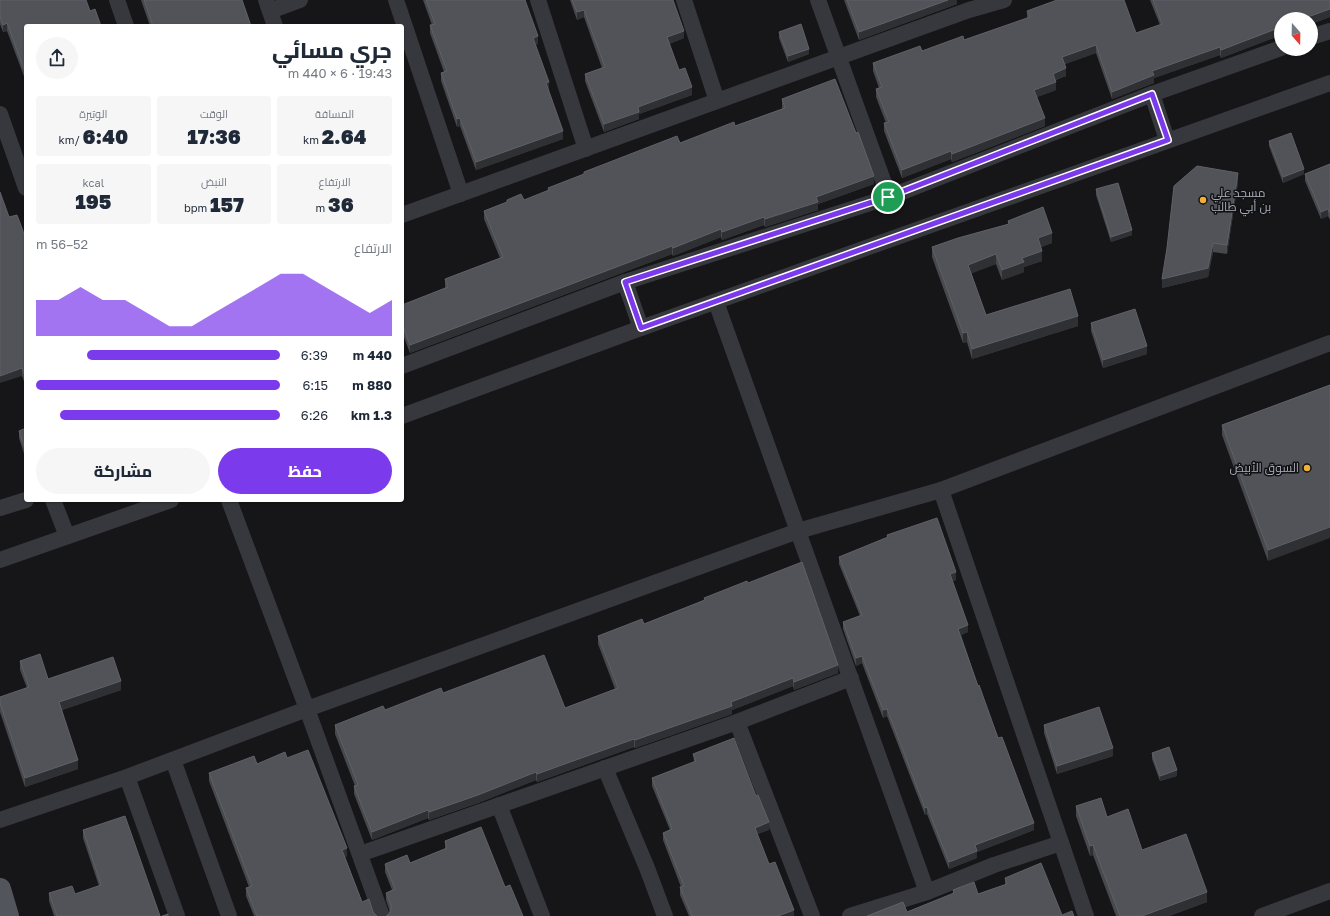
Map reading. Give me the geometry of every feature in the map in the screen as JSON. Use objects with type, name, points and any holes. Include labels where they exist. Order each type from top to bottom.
[{"type":"main road","points":[[0,890],[8,916]]},
{"type":"street","points":[[117,0],[125,24]]},
{"type":"street","points":[[271,12],[300,0]]},
{"type":"street","points":[[396,0],[461,194]]},
{"type":"street","points":[[538,0],[586,149]]},
{"type":"street","points":[[684,0],[717,101]]},
{"type":"street","points":[[818,0],[888,197]]},
{"type":"street","points":[[404,214],[838,57],[967,5],[1004,0]]},
{"type":"street","points":[[1318,34],[1330,30]]},
{"type":"street","points":[[404,365],[625,282],[888,197],[1152,94],[1274,50]]},
{"type":"street","points":[[404,415],[641,328],[1330,83]]},
{"type":"street","points":[[1152,94],[1168,140]]},
{"type":"street","points":[[0,114],[24,182]]},
{"type":"street","points":[[625,282],[641,328]]},
{"type":"street","points":[[716,302],[927,892]]},
{"type":"street","points":[[0,820],[127,777],[308,709],[798,531],[941,490],[1330,343]]},
{"type":"street","points":[[941,490],[1086,916]]},
{"type":"street","points":[[0,508],[24,501]]},
{"type":"street","points":[[54,502],[67,536]]},
{"type":"street","points":[[0,560],[165,502]]},
{"type":"street","points":[[230,502],[308,709],[382,916]]},
{"type":"street","points":[[360,854],[736,722],[851,678]]},
{"type":"street","points":[[736,722],[812,916]]},
{"type":"street","points":[[173,760],[229,916]]},
{"type":"street","points":[[605,768],[647,868],[665,916]]},
{"type":"street","points":[[127,777],[177,916]]},
{"type":"street","points":[[499,805],[542,916]]},
{"type":"street","points":[[850,916],[927,892],[994,866],[1061,843]]},
{"type":"street","points":[[1262,916],[1330,891]]},
{"type":"building","points":[[0,0],[86,0],[90,11],[95,9],[100,24],[24,24],[24,69],[7,23],[3,25],[0,17]]},
{"type":"building","points":[[144,0],[242,0],[250,24],[152,24]]},
{"type":"building","points":[[426,0],[525,0],[538,36],[533,38],[549,82],[546,83],[563,131],[476,162],[460,118],[457,119],[441,73],[447,71],[430,25],[435,24]]},
{"type":"building","points":[[572,0],[673,0],[684,31],[667,37],[679,70],[685,68],[692,87],[638,107],[639,112],[604,124],[585,74],[605,67],[584,10],[577,12]]},
{"type":"building","points":[[847,0],[948,0],[859,32]]},
{"type":"building","points":[[1057,0],[1124,0],[1136,33],[1162,24],[1153,0],[1330,0],[1330,9],[1318,13],[1318,12],[1274,12],[1274,30],[1221,50],[1220,47],[1152,71],[1154,75],[1112,92],[1096,45],[1062,57],[1066,68],[1053,74],[1056,82],[1034,90],[1045,118],[952,154],[951,151],[902,170],[884,123],[889,122],[876,89],[882,87],[873,63],[920,46],[922,51],[963,36],[964,40],[1030,17],[1027,11]]},
{"type":"building","points":[[801,24],[809,49],[788,56],[779,32]]},
{"type":"building","points":[[835,79],[856,133],[858,132],[874,176],[816,197],[818,202],[765,219],[764,217],[722,232],[721,229],[673,248],[672,246],[410,345],[404,329],[404,304],[448,287],[445,279],[503,257],[484,211],[507,202],[507,200],[521,194],[524,200],[549,190],[548,188],[584,174],[584,172],[677,136],[680,143],[734,122],[735,126],[785,108],[782,99]]},
{"type":"building","points":[[1291,133],[1304,169],[1283,177],[1269,141]]},
{"type":"building","points":[[1330,164],[1330,213],[1328,209],[1321,212],[1305,174]]},
{"type":"building","points":[[1197,166],[1238,173],[1227,245],[1213,243],[1208,268],[1162,279],[1174,186]]},
{"type":"building","points":[[1118,183],[1132,230],[1111,237],[1096,189]]},
{"type":"building","points":[[0,192],[9,217],[17,215],[24,234],[24,374],[22,368],[0,376]]},
{"type":"building","points":[[1043,207],[1052,233],[1038,238],[1042,251],[1022,258],[1024,262],[1002,270],[996,254],[968,265],[986,315],[1070,289],[1078,316],[972,349],[967,332],[963,333],[932,247],[1009,224],[1008,221]]},
{"type":"building","points":[[1135,309],[1147,346],[1103,360],[1091,323]]},
{"type":"building","points":[[1330,385],[1330,527],[1268,550],[1222,425]]},
{"type":"building","points":[[24,429],[24,447],[19,431]]},
{"type":"building","points":[[937,518],[956,572],[950,574],[968,625],[958,629],[998,738],[1002,737],[1034,823],[975,845],[977,851],[949,862],[927,807],[925,808],[887,709],[883,710],[862,656],[856,658],[843,622],[862,615],[839,557],[888,537],[887,535]]},
{"type":"building","points":[[802,562],[838,665],[794,682],[793,678],[731,702],[732,706],[537,774],[536,772],[478,795],[429,812],[428,810],[372,832],[354,786],[358,785],[335,725],[383,706],[385,710],[441,688],[443,693],[544,655],[565,708],[618,688],[598,636],[642,619],[644,624],[705,600],[704,598],[747,581],[748,583]]},
{"type":"building","points":[[40,654],[48,679],[113,657],[121,681],[59,702],[78,760],[25,778],[0,703],[0,697],[29,687],[20,661]]},
{"type":"building","points":[[1099,707],[1113,748],[1057,766],[1044,725]]},
{"type":"building","points":[[734,738],[756,796],[758,795],[769,822],[755,828],[769,864],[775,862],[794,910],[778,916],[692,916],[680,887],[684,886],[663,833],[672,829],[652,778],[696,761],[693,754]]},
{"type":"building","points":[[1169,747],[1177,770],[1160,776],[1152,753]]},
{"type":"building","points":[[308,750],[347,848],[342,850],[362,902],[369,899],[373,912],[377,916],[257,916],[246,888],[252,886],[209,773],[254,756],[257,764],[285,752],[287,758]]},
{"type":"building","points":[[1101,798],[1107,817],[1128,809],[1142,850],[1186,834],[1207,892],[1142,916],[1120,916],[1093,845],[1090,846],[1076,806]]},
{"type":"building","points":[[125,816],[160,916],[57,916],[49,893],[72,886],[75,894],[101,885],[83,830]]},
{"type":"building","points":[[481,827],[505,887],[510,885],[523,916],[386,916],[389,914],[391,905],[386,893],[395,889],[385,864],[407,855],[410,863],[447,848],[445,841]]},
{"type":"building","points":[[1041,863],[1062,915],[1072,911],[1074,916],[867,916],[903,902],[907,912],[954,893],[953,890],[974,882],[978,894],[1007,884],[1005,878]]},
{"type":"place","name":"مسجد علي بن أبي طالب","points":[[1203,200]]},
{"type":"place","name":"السوق الأبيض","points":[[1307,468]]},
{"type":"route","points":[[1152,94],[1168,140],[641,328],[625,282],[888,197],[1152,94]]}]
